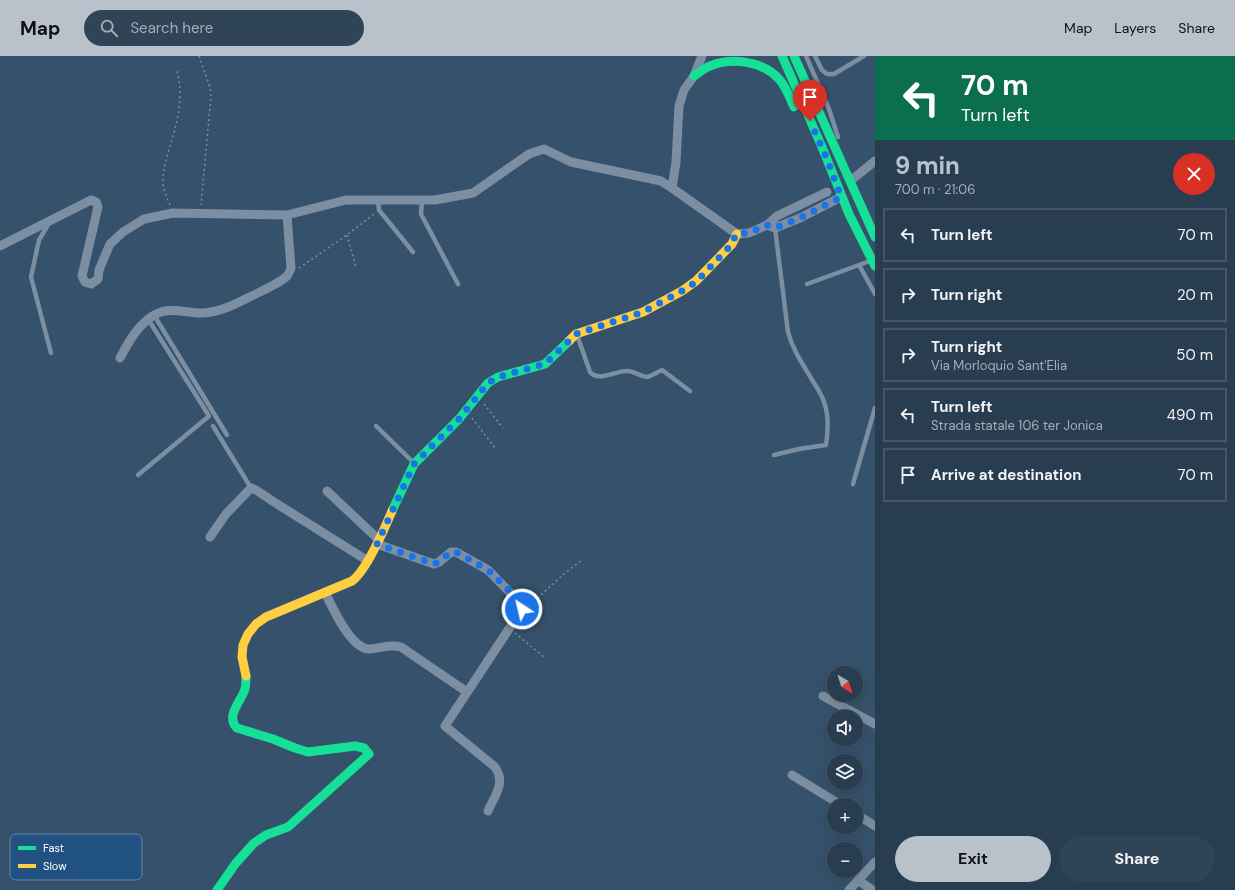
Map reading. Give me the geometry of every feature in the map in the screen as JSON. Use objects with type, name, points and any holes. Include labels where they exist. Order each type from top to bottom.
[{"type":"street","points":[[672,188],[676,162],[679,106],[684,90],[694,76],[702,56]]},
{"type":"street","points":[[717,56],[727,62]]},
{"type":"street","points":[[782,56],[827,159],[841,197],[863,246],[873,264]]},
{"type":"street","points":[[794,56],[875,237]]},
{"type":"street","points":[[694,76],[710,66],[727,62],[748,62],[769,70],[779,79],[790,98],[818,155],[827,159]]},
{"type":"street","points":[[0,246],[91,200],[96,202],[98,207],[82,276],[85,282],[91,284],[98,279],[99,270],[110,244],[123,232],[144,219],[173,213],[200,212],[287,215],[346,200],[435,200],[473,193],[529,154],[544,149],[571,162],[661,181],[736,234],[749,233],[800,218],[841,197]]},
{"type":"street","points":[[854,178],[875,161]]},
{"type":"street","points":[[771,226],[777,216],[827,192]]},
{"type":"street","points":[[120,358],[139,328],[151,317],[166,310],[206,313],[239,303],[280,282],[288,275],[291,268],[287,215]]},
{"type":"street","points":[[217,890],[246,851],[259,839],[274,831],[288,827],[370,754],[364,748],[355,746],[308,752],[302,751],[271,738],[239,730],[234,726],[232,717],[244,693],[246,684],[242,656],[244,646],[252,628],[259,620],[352,581],[358,577],[378,542],[414,464],[459,419],[488,383],[498,377],[545,364],[576,334],[643,312],[682,291],[696,282],[732,244],[736,234]]},
{"type":"street","points":[[210,537],[226,514],[252,488],[368,561]]},
{"type":"street","points":[[327,491],[378,542],[434,564],[451,552],[456,552],[488,570],[522,605],[522,609],[445,726],[495,767],[499,773],[500,783],[488,811]]},
{"type":"street","points":[[325,592],[342,626],[360,645],[370,649],[389,645],[401,647],[467,692]]},
{"type":"street","points":[[823,696],[875,724]]},
{"type":"street","points":[[792,775],[830,798]]},
{"type":"street","points":[[863,818],[875,826]]},
{"type":"street","points":[[849,890],[875,862]]},
{"type":"street","points":[[858,880],[872,890]]},
{"type":"lane","points":[[806,56],[829,109],[838,139],[838,154]]},
{"type":"lane","points":[[815,56],[822,70],[827,74],[834,74],[864,56]]},
{"type":"lane","points":[[378,200],[379,210],[413,252]]},
{"type":"lane","points":[[422,200],[422,214],[458,284]]},
{"type":"lane","points":[[48,222],[48,225],[38,240],[31,277],[51,353]]},
{"type":"lane","points":[[771,226],[791,343],[825,404],[828,429],[826,445],[774,455]]},
{"type":"lane","points":[[807,284],[859,265],[873,264]]},
{"type":"lane","points":[[859,265],[875,294]]},
{"type":"lane","points":[[151,317],[227,434]]},
{"type":"lane","points":[[138,475],[209,416],[151,317]]},
{"type":"lane","points":[[576,334],[590,372],[593,376],[598,377],[627,370],[648,377],[662,370],[690,391]]},
{"type":"lane","points":[[854,484],[875,408]]},
{"type":"lane","points":[[213,426],[252,488]]},
{"type":"lane","points":[[376,426],[414,464]]},
{"type":"path","points":[[199,56],[210,87],[211,96],[200,212]]},
{"type":"path","points":[[173,213],[163,183],[165,162],[176,123],[180,91],[180,82],[177,72]]},
{"type":"path","points":[[291,268],[298,268],[347,235],[379,210]]},
{"type":"path","points":[[347,235],[356,267]]},
{"type":"path","points":[[478,396],[503,428]]},
{"type":"path","points":[[466,411],[495,448]]},
{"type":"path","points":[[522,605],[530,605],[583,558]]},
{"type":"path","points":[[509,628],[544,657]]},
{"type":"traffic: fast","points":[[782,56],[822,147],[849,214],[875,266]]},
{"type":"traffic: fast","points":[[794,56],[875,237]]},
{"type":"traffic: fast","points":[[694,76],[704,69],[719,63],[737,61],[747,62],[765,68],[779,79],[786,89],[794,107]]},
{"type":"traffic: fast","points":[[392,511],[414,464],[459,419],[488,383],[498,377],[545,364],[569,341]]},
{"type":"traffic: fast","points":[[217,890],[236,863],[254,843],[266,835],[288,827],[369,754],[364,748],[355,746],[308,752],[237,728],[234,723],[233,714],[245,689],[246,676]]},
{"type":"traffic: slow","points":[[569,341],[576,334],[643,312],[682,291],[696,281],[732,244],[737,234]]},
{"type":"traffic: slow","points":[[246,676],[242,657],[243,645],[248,634],[256,624],[266,617],[352,581],[369,559],[392,511]]},
{"type":"route","points":[[522,609],[520,601],[488,570],[456,552],[451,552],[434,564],[377,544],[414,464],[459,419],[488,383],[498,377],[545,364],[576,334],[643,312],[682,291],[696,282],[732,244],[736,234],[749,233],[767,225],[775,228],[800,218],[841,197],[827,159],[810,121]]}]
